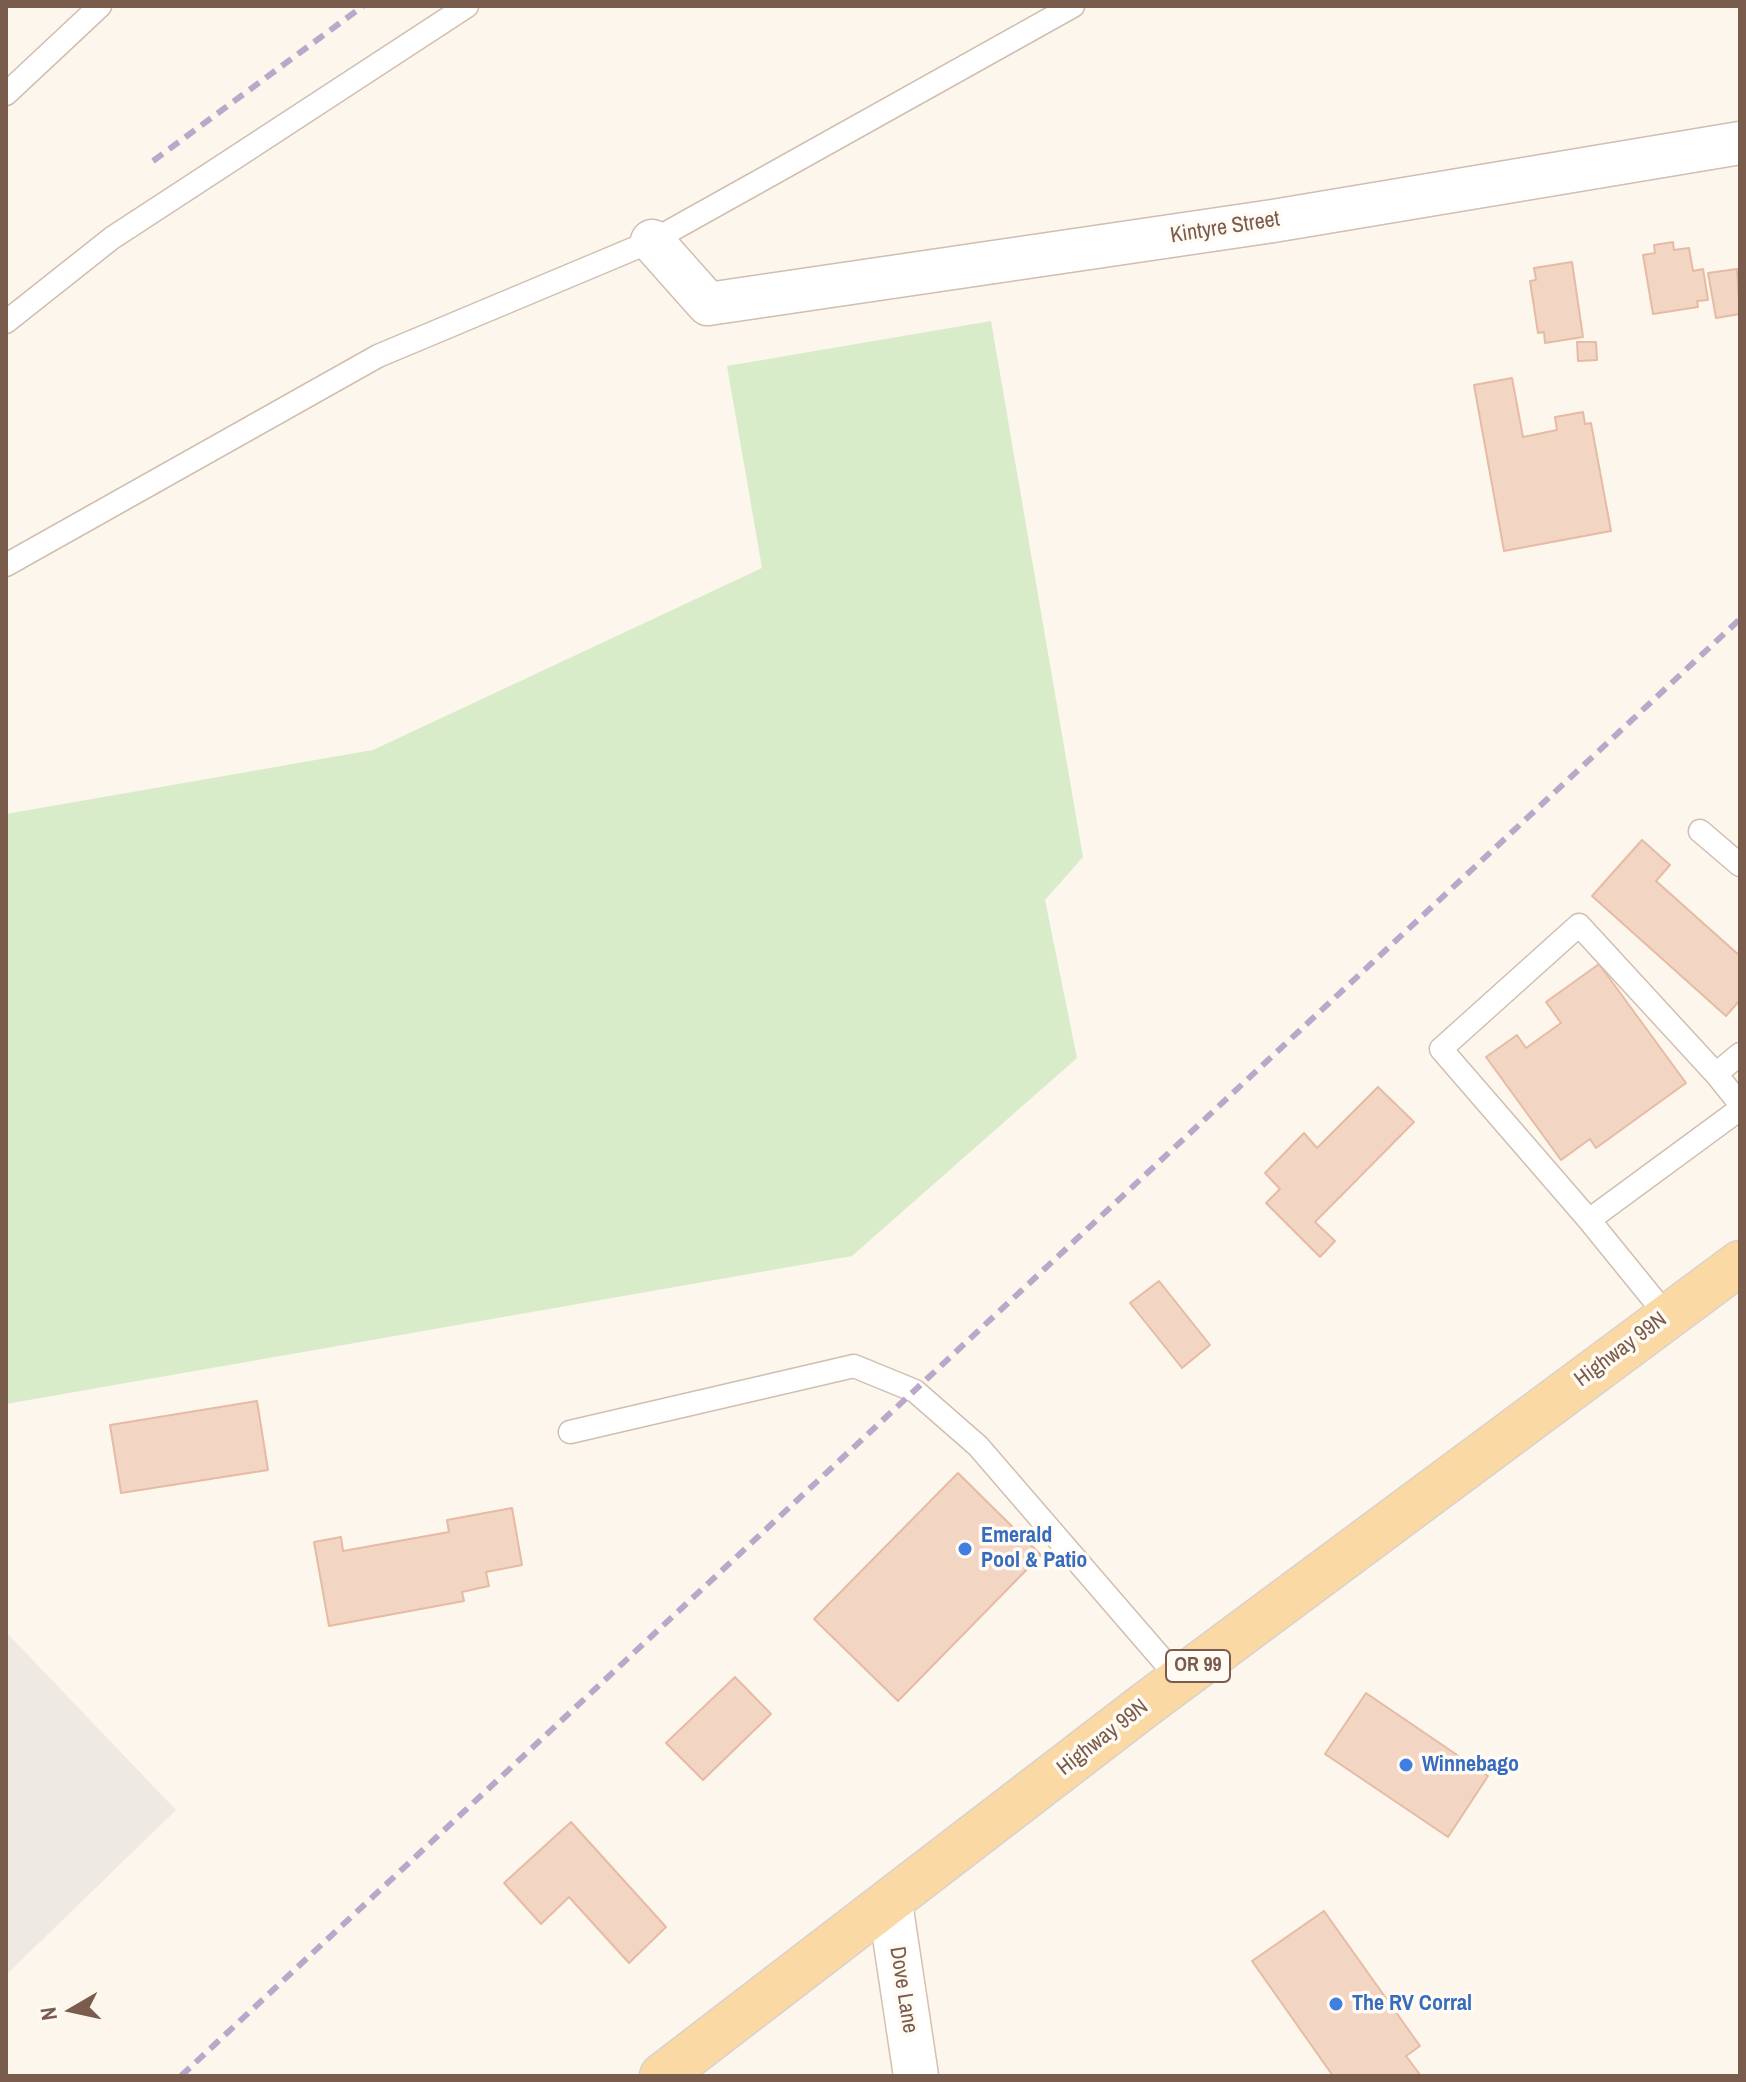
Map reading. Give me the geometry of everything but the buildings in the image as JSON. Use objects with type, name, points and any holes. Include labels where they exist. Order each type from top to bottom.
[{"type":"main road","name":"Highway 99N","points":[[662,2076],[1180,1680],[1740,1263]]},
{"type":"street","name":"Kintyre Street","points":[[652,241],[708,304],[1273,221],[1740,143]]},
{"type":"street","name":"Dove Lane","points":[[890,1903],[916,2076]]},
{"type":"lane","points":[[6,94],[100,6]]},
{"type":"lane","points":[[6,322],[112,238],[467,6]]},
{"type":"lane","points":[[6,565],[378,356],[652,241],[1073,6]]},
{"type":"lane","points":[[1700,831],[1740,865]]},
{"type":"lane","points":[[1589,1220],[1740,1106],[1716,1074],[1579,925],[1441,1049],[1589,1220],[1667,1316]]},
{"type":"lane","points":[[1716,1074],[1740,1054]]},
{"type":"lane","points":[[570,1432],[854,1366],[915,1391],[978,1446],[1180,1680]]},
{"type":"shaded area","points":[[6,1632],[176,1810],[6,1975]]},
{"type":"green space","points":[[991,321],[1083,857],[1045,900],[1077,1058],[852,1256],[6,1404],[6,814],[373,750],[762,568],[727,366]]},
{"type":"railway","points":[[153,161],[363,6]]},
{"type":"railway","points":[[181,2076],[1740,619]]},
{"type":"place","name":"Emerald Pool & Patio","points":[[965,1549]]},
{"type":"place","name":"Winnebago","points":[[1406,1765]]},
{"type":"place","name":"The RV Corral","points":[[1336,2004]]}]
